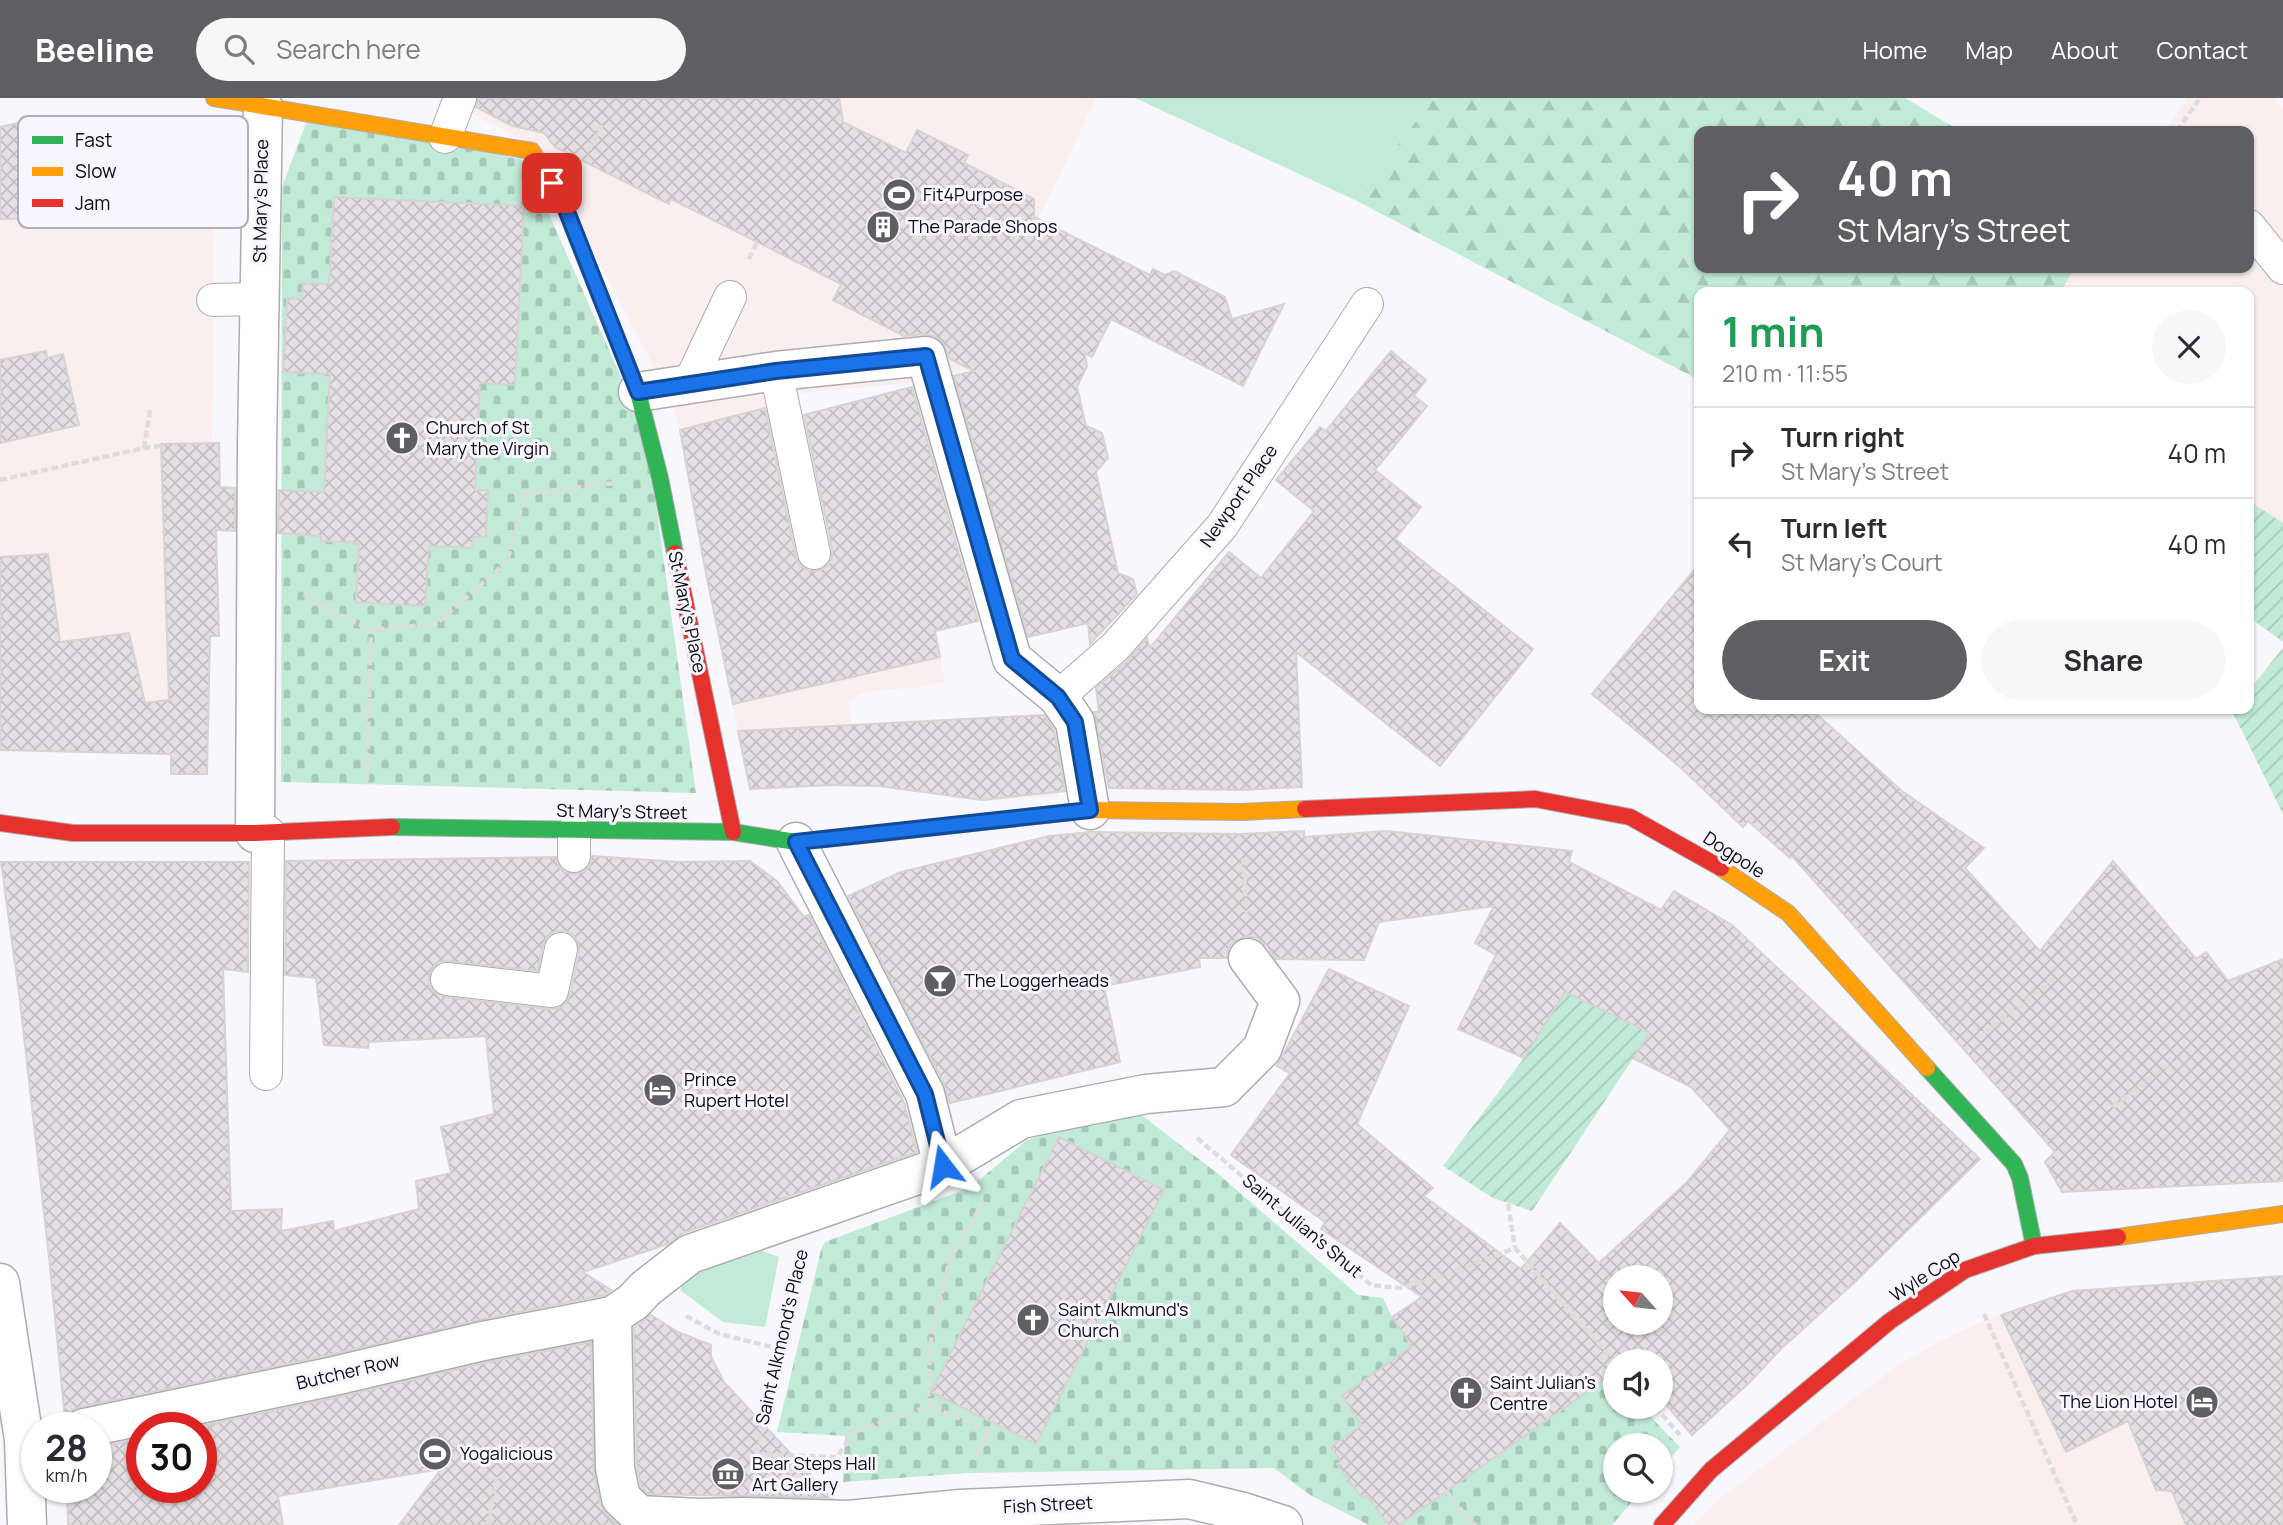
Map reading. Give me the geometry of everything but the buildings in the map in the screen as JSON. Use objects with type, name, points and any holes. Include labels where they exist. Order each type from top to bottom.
[{"type":"street","points":[[214,98],[263,107]]},
{"type":"street","name":"St Mary's Place","points":[[262,832],[257,564],[263,107],[532,151],[562,199],[638,392],[660,478],[733,832]]},
{"type":"street","points":[[638,392],[776,371],[926,356],[1012,659],[1058,697],[1075,722],[1090,810]]},
{"type":"street","name":"Dogpole","points":[[1241,812],[1535,799],[1630,817],[1678,842],[1788,913],[2014,1164],[2020,1178],[2034,1246]]},
{"type":"street","name":"St Mary's Street","points":[[0,824],[73,832],[262,832],[366,827],[574,843],[733,832],[796,842],[1090,810],[1241,812]]},
{"type":"street","points":[[796,842],[925,1094],[943,1166]]},
{"type":"street","points":[[612,1317],[690,1254],[943,1166],[1021,1119],[1146,1094],[1224,1087],[1262,1049],[1280,1001],[1248,958]]},
{"type":"street","name":"Wyle Cop","points":[[1662,1525],[1721,1461],[1890,1321],[1965,1270],[2034,1246],[2076,1243],[2283,1214]]},
{"type":"street","points":[[0,1283],[26,1412]]},
{"type":"street","name":"Butcher Row","points":[[112,1422],[334,1376],[484,1341],[612,1317]]},
{"type":"street","name":"Fish Street","points":[[612,1317],[615,1468],[621,1498],[639,1515],[849,1520],[960,1509],[1189,1499],[1283,1525]]},
{"type":"street","points":[[27,1525],[28,1503]]},
{"type":"lane","points":[[445,137],[460,98]]},
{"type":"lane","points":[[2254,232],[2283,268]]},
{"type":"lane","points":[[689,384],[730,297]]},
{"type":"lane","points":[[213,300],[259,299]]},
{"type":"lane","name":"Newport Place","points":[[1058,697],[1115,647],[1222,526],[1367,304]]},
{"type":"lane","points":[[776,371],[814,553]]},
{"type":"lane","points":[[262,832],[266,1074]]},
{"type":"lane","points":[[447,979],[552,991],[561,950]]},
{"type":"path","points":[[2180,126],[2200,98]]},
{"type":"path","points":[[594,140],[603,122]]},
{"type":"path","points":[[144,448],[150,410]]},
{"type":"path","points":[[0,480],[161,446]]},
{"type":"path","points":[[257,564],[321,606],[371,630],[436,624],[508,562],[525,494],[660,478]]},
{"type":"path","points":[[366,827],[371,630]]},
{"type":"path","points":[[1241,812],[1248,958]]},
{"type":"path","points":[[1984,1032],[2054,979]]},
{"type":"path","points":[[2113,1107],[2172,1061]]},
{"type":"path","name":"Saint Julian's Shut","points":[[1225,1162],[1371,1285],[1399,1288],[1443,1276],[1515,1248]]},
{"type":"path","points":[[930,1406],[928,1394],[931,1339],[950,1259],[989,1191]]},
{"type":"path","points":[[1508,1204],[1515,1248],[1604,1349]]},
{"type":"path","name":"Saint Alkmond's Place","points":[[754,1461],[800,1266],[809,1213]]},
{"type":"path","points":[[1965,1270],[2077,1525]]},
{"type":"path","points":[[675,1310],[719,1334],[780,1349]]},
{"type":"path","points":[[756,1454],[837,1457],[854,1432],[930,1406],[989,1431],[984,1442]]},
{"type":"path","points":[[1666,1419],[1686,1442]]},
{"type":"path","points":[[488,1525],[498,1476]]},
{"type":"path","points":[[1446,1491],[1476,1525]]},
{"type":"shaded area","points":[[469,98],[1096,98],[963,378],[789,394],[837,603],[927,593],[945,682],[859,694],[848,702],[852,725],[1040,715],[1058,796],[988,801],[879,786],[830,785],[750,789],[680,430],[671,399],[539,148],[464,110]]},
{"type":"shaded area","points":[[2188,98],[2274,98],[2283,109],[2283,642],[2254,621],[2254,287],[2064,287],[2071,273],[2254,273],[2254,126],[2168,126]]},
{"type":"shaded area","points":[[18,123],[18,228],[214,228],[212,442],[219,443],[221,506],[215,506],[219,636],[209,636],[180,754],[0,750],[0,127]]},
{"type":"shaded area","points":[[2283,1277],[2283,1525],[1693,1525],[1719,1499],[1896,1367],[1942,1340],[1983,1321],[2079,1290]]},
{"type":"green space","points":[[1135,98],[1434,98],[1355,200]]},
{"type":"green space","points":[[1434,98],[1905,98],[1952,126],[1694,126],[1694,273],[2071,273],[2064,287],[1694,287],[1694,377],[1355,200]]},
{"type":"green space","points":[[309,115],[525,160],[628,393],[652,476],[696,793],[281,782],[282,187]]},
{"type":"green space","points":[[2254,504],[2283,523],[2283,642],[2254,621]]},
{"type":"green space","points":[[2283,648],[2283,814],[2233,714],[2254,714],[2254,684]]},
{"type":"green space","points":[[1567,989],[1596,1007],[1650,1033],[1532,1211],[1493,1198],[1443,1166],[1524,1058]]},
{"type":"green space","points":[[1140,1114],[1217,1173],[1358,1295],[1383,1298],[1392,1317],[1439,1284],[1589,1353],[1603,1368],[1603,1419],[1653,1419],[1666,1433],[1603,1433],[1603,1503],[1631,1503],[1612,1525],[1369,1525],[1310,1495],[1274,1468],[968,1473],[843,1482],[845,1436],[777,1432],[825,1242],[961,1191],[977,1182],[1027,1140],[1098,1117]]},
{"type":"green space","points":[[753,1247],[779,1257],[765,1327],[723,1322],[680,1290],[694,1266]]},
{"type":"green space","points":[[1673,1440],[1680,1447],[1673,1455]]},
{"type":"traffic: fast","points":[[573,228],[638,392],[660,478],[675,553]]},
{"type":"traffic: fast","points":[[392,827],[733,832],[796,842],[883,833]]},
{"type":"traffic: fast","points":[[1927,1068],[2014,1164],[2020,1178],[2034,1246]]},
{"type":"traffic: slow","points":[[214,98],[532,151],[562,199],[573,228]]},
{"type":"traffic: slow","points":[[883,833],[1090,810],[1241,812],[1305,809]]},
{"type":"traffic: slow","points":[[1721,868],[1788,913],[1927,1068]]},
{"type":"traffic: slow","points":[[2118,1237],[2283,1214]]},
{"type":"traffic: jam","points":[[675,553],[733,832]]},
{"type":"traffic: jam","points":[[1305,809],[1535,799],[1630,817],[1721,868]]},
{"type":"traffic: jam","points":[[0,823],[73,833],[255,833],[392,827]]},
{"type":"traffic: jam","points":[[1662,1525],[1711,1470],[1890,1321],[1965,1270],[2034,1246],[2118,1237]]},
{"type":"place","name":"Fit4Purpose","points":[[899,195]]},
{"type":"place","name":"The Parade Shops","points":[[883,227]]},
{"type":"place","name":"Church of St Mary the Virgin","points":[[402,438]]},
{"type":"place","name":"The Loggerheads","points":[[940,981]]},
{"type":"place","name":"Prince Rupert Hotel","points":[[660,1090]]},
{"type":"place","name":"Saint Alkmund's Church","points":[[1033,1320]]},
{"type":"place","name":"Saint Julian's Centre","points":[[1466,1393]]},
{"type":"place","name":"The Lion Hotel","points":[[2202,1402]]},
{"type":"place","name":"Yogalicious","points":[[435,1454]]},
{"type":"place","name":"Bear Steps Hall Art Gallery","points":[[728,1474]]},
{"type":"route","points":[[552,183],[562,199],[638,392],[776,371],[926,356],[1012,659],[1058,697],[1075,722],[1090,810],[796,842],[925,1094],[943,1166]]}]
